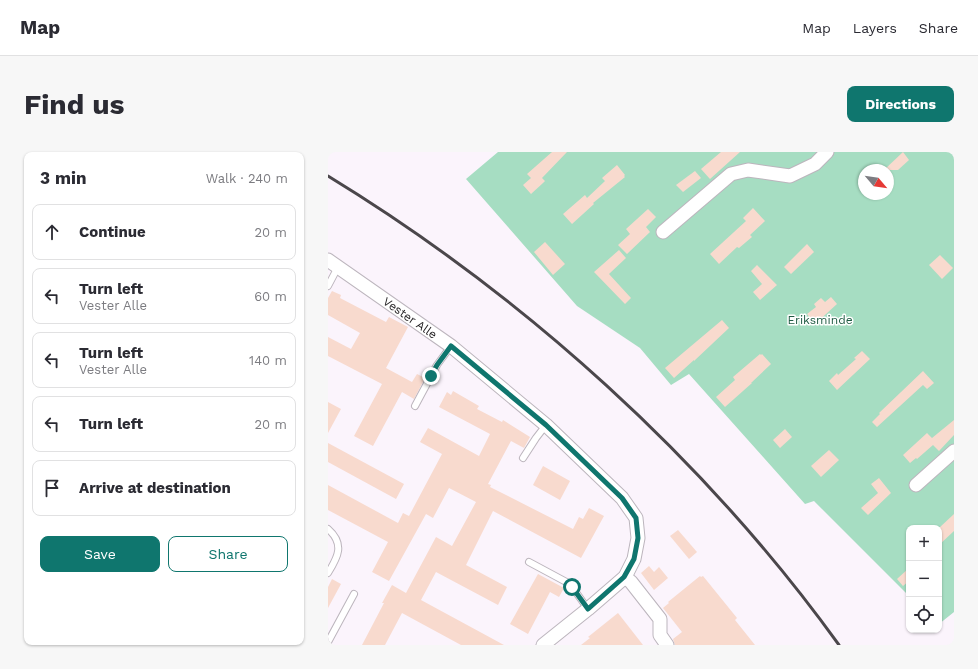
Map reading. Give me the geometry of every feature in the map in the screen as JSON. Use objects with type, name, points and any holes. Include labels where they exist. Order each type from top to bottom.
[{"type":"street","points":[[663,232],[731,174],[748,170],[790,176],[815,164],[827,152]]},
{"type":"street","name":"Vester Alle","points":[[333,264],[451,346],[546,425],[622,498],[636,518],[638,538],[634,559],[624,577],[588,609],[543,645]]},
{"type":"street","points":[[916,484],[954,452]]},
{"type":"street","points":[[624,577],[631,582],[660,619],[660,635],[667,645]]},
{"type":"lane","points":[[328,286],[333,264]]},
{"type":"lane","points":[[415,406],[437,365],[451,346]]},
{"type":"lane","points":[[523,458],[546,425]]},
{"type":"lane","points":[[328,529],[336,537],[339,545],[337,556],[328,573]]},
{"type":"lane","points":[[529,562],[570,584],[588,609]]},
{"type":"lane","points":[[328,642],[354,594]]},
{"type":"green space","name":"Eriksminde","points":[[498,152],[954,152],[954,612],[942,622],[942,525],[906,525],[906,593],[814,501],[805,504],[689,374],[671,385],[640,348],[577,306],[466,179]]},
{"type":"building","points":[[552,152],[567,152],[542,178],[545,181],[531,194],[523,185],[531,178],[527,174]]},
{"type":"building","points":[[721,152],[740,152],[710,179],[701,169]]},
{"type":"building","points":[[903,152],[909,160],[898,170],[894,170],[894,164],[890,164]]},
{"type":"building","points":[[617,165],[625,177],[593,203],[594,204],[572,224],[563,214],[585,195],[587,198],[605,181],[602,178]]},
{"type":"building","points":[[695,171],[701,178],[683,192],[676,185]]},
{"type":"building","points":[[753,208],[765,221],[750,235],[752,237],[739,248],[737,247],[719,264],[710,254],[746,221],[743,218]]},
{"type":"building","points":[[648,209],[656,217],[646,227],[650,232],[627,254],[618,245],[630,234],[626,229]]},
{"type":"building","points":[[545,242],[565,264],[553,275],[534,252]]},
{"type":"building","points":[[807,244],[814,252],[791,274],[784,267]]},
{"type":"building","points":[[619,250],[626,258],[609,274],[631,298],[625,304],[594,272]]},
{"type":"building","points":[[940,255],[953,268],[942,279],[929,265]]},
{"type":"building","points":[[757,265],[777,285],[760,300],[753,292],[762,284],[751,271]]},
{"type":"building","points":[[332,291],[341,295],[340,298],[386,322],[389,317],[408,327],[386,368],[412,382],[417,374],[425,378],[414,399],[402,392],[373,446],[354,436],[382,384],[328,356],[328,337],[351,349],[360,333],[328,315],[328,298]]},
{"type":"building","points":[[831,297],[837,304],[815,324],[807,314],[816,307],[814,304],[821,298],[825,302]]},
{"type":"building","points":[[722,320],[729,328],[674,378],[665,368]]},
{"type":"building","points":[[862,351],[870,359],[837,390],[829,381],[856,359],[854,358]]},
{"type":"building","points":[[760,354],[762,354],[771,364],[725,407],[716,397],[735,380],[733,377]]},
{"type":"building","points":[[923,371],[934,383],[927,389],[923,385],[877,427],[872,422],[880,414],[879,413]]},
{"type":"building","points":[[453,391],[479,406],[477,409],[502,422],[503,420],[530,437],[524,448],[511,441],[488,484],[491,485],[490,487],[573,529],[579,517],[583,519],[589,508],[604,516],[581,558],[493,511],[466,565],[507,587],[498,605],[436,572],[421,600],[504,645],[461,645],[402,613],[385,645],[362,645],[392,585],[406,593],[436,537],[452,546],[476,502],[449,488],[433,518],[426,514],[389,581],[372,572],[388,542],[328,510],[328,485],[398,523],[403,513],[409,516],[442,454],[420,442],[428,428],[479,456],[490,434],[439,407],[447,392],[451,395]]},
{"type":"building","points":[[328,402],[341,409],[328,433]]},
{"type":"building","points":[[954,420],[954,435],[939,451],[933,445],[910,463],[903,455],[927,433],[932,438]]},
{"type":"building","points":[[785,429],[792,437],[780,448],[773,440]]},
{"type":"building","points":[[328,443],[404,484],[396,499],[328,462]]},
{"type":"building","points":[[829,450],[839,460],[821,477],[811,466]]},
{"type":"building","points":[[543,466],[570,481],[560,500],[533,485]]},
{"type":"building","points":[[879,478],[891,493],[868,515],[861,508],[878,493],[871,484]]},
{"type":"building","points":[[954,514],[954,531],[942,542],[942,525]]},
{"type":"building","points":[[678,530],[697,552],[689,559],[670,536]]},
{"type":"building","points":[[649,566],[654,572],[659,567],[668,578],[654,590],[641,573]]},
{"type":"building","points":[[906,571],[906,584],[903,586],[897,579]]},
{"type":"building","points":[[538,574],[564,588],[559,597],[550,592],[528,634],[510,624]]},
{"type":"building","points":[[700,576],[703,576],[737,618],[735,620],[755,645],[675,645],[673,639],[682,632],[663,608],[669,603],[668,602]]},
{"type":"building","points":[[332,579],[341,584],[328,608],[328,587]]},
{"type":"building","points":[[618,613],[643,645],[581,645],[590,638],[588,637]]},
{"type":"railway","points":[[328,176],[400,223],[471,273],[540,328],[606,385],[670,446],[730,510],[787,576],[839,645]]},
{"type":"route","points":[[431,376],[451,346],[546,425],[622,498],[636,518],[638,538],[634,559],[624,577],[588,609],[572,587]]}]
